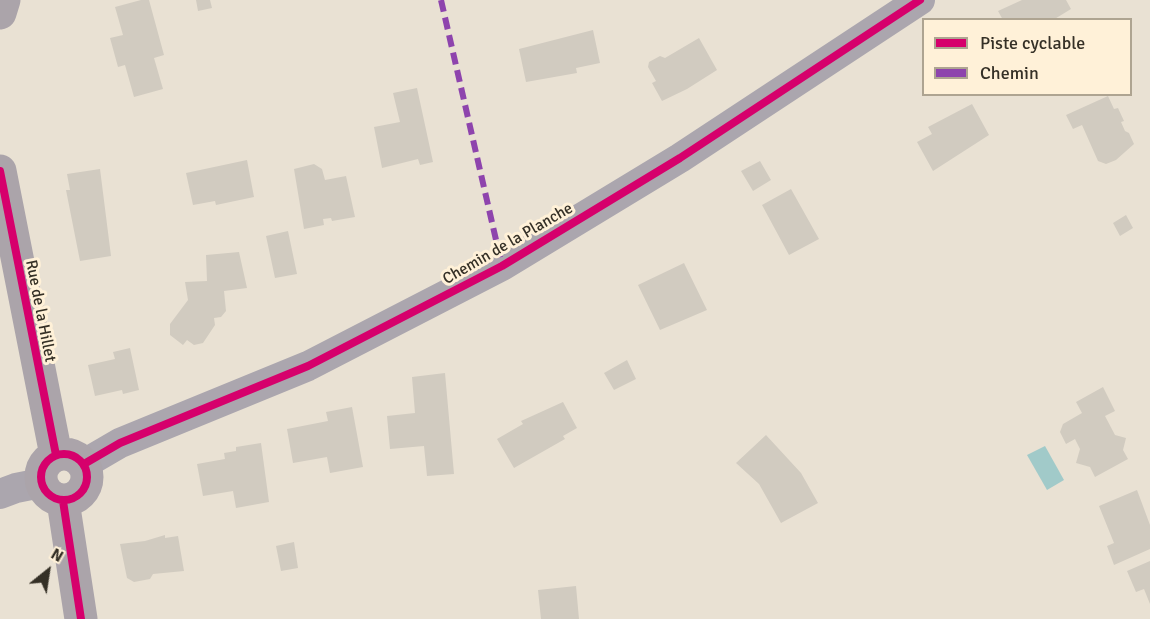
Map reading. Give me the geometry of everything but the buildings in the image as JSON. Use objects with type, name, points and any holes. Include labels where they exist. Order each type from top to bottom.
[{"type":"street","points":[[0,14],[4,0]]},
{"type":"street","name":"Chemin de la Planche","points":[[0,494],[61,476],[120,443],[308,366],[502,266],[680,158],[920,0]]},
{"type":"street","name":"Rue de la Hillet","points":[[0,171],[61,476],[81,619]]},
{"type":"water","points":[[1045,446],[1064,480],[1047,490],[1027,455]]},
{"type":"marked path","points":[[441,0],[502,266]]},
{"type":"cycle path","points":[[84,464],[120,443],[308,366],[502,266],[680,158],[920,0]]},
{"type":"cycle path","points":[[0,171],[56,455]]},
{"type":"cycle path","points":[[64,454],[73,455],[81,460],[86,468],[87,477],[86,486],[81,494],[73,499],[64,500],[55,499],[47,494],[42,486],[41,477],[42,468],[47,460],[55,455],[64,454]]},
{"type":"cycle path","points":[[63,501],[81,619]]}]
